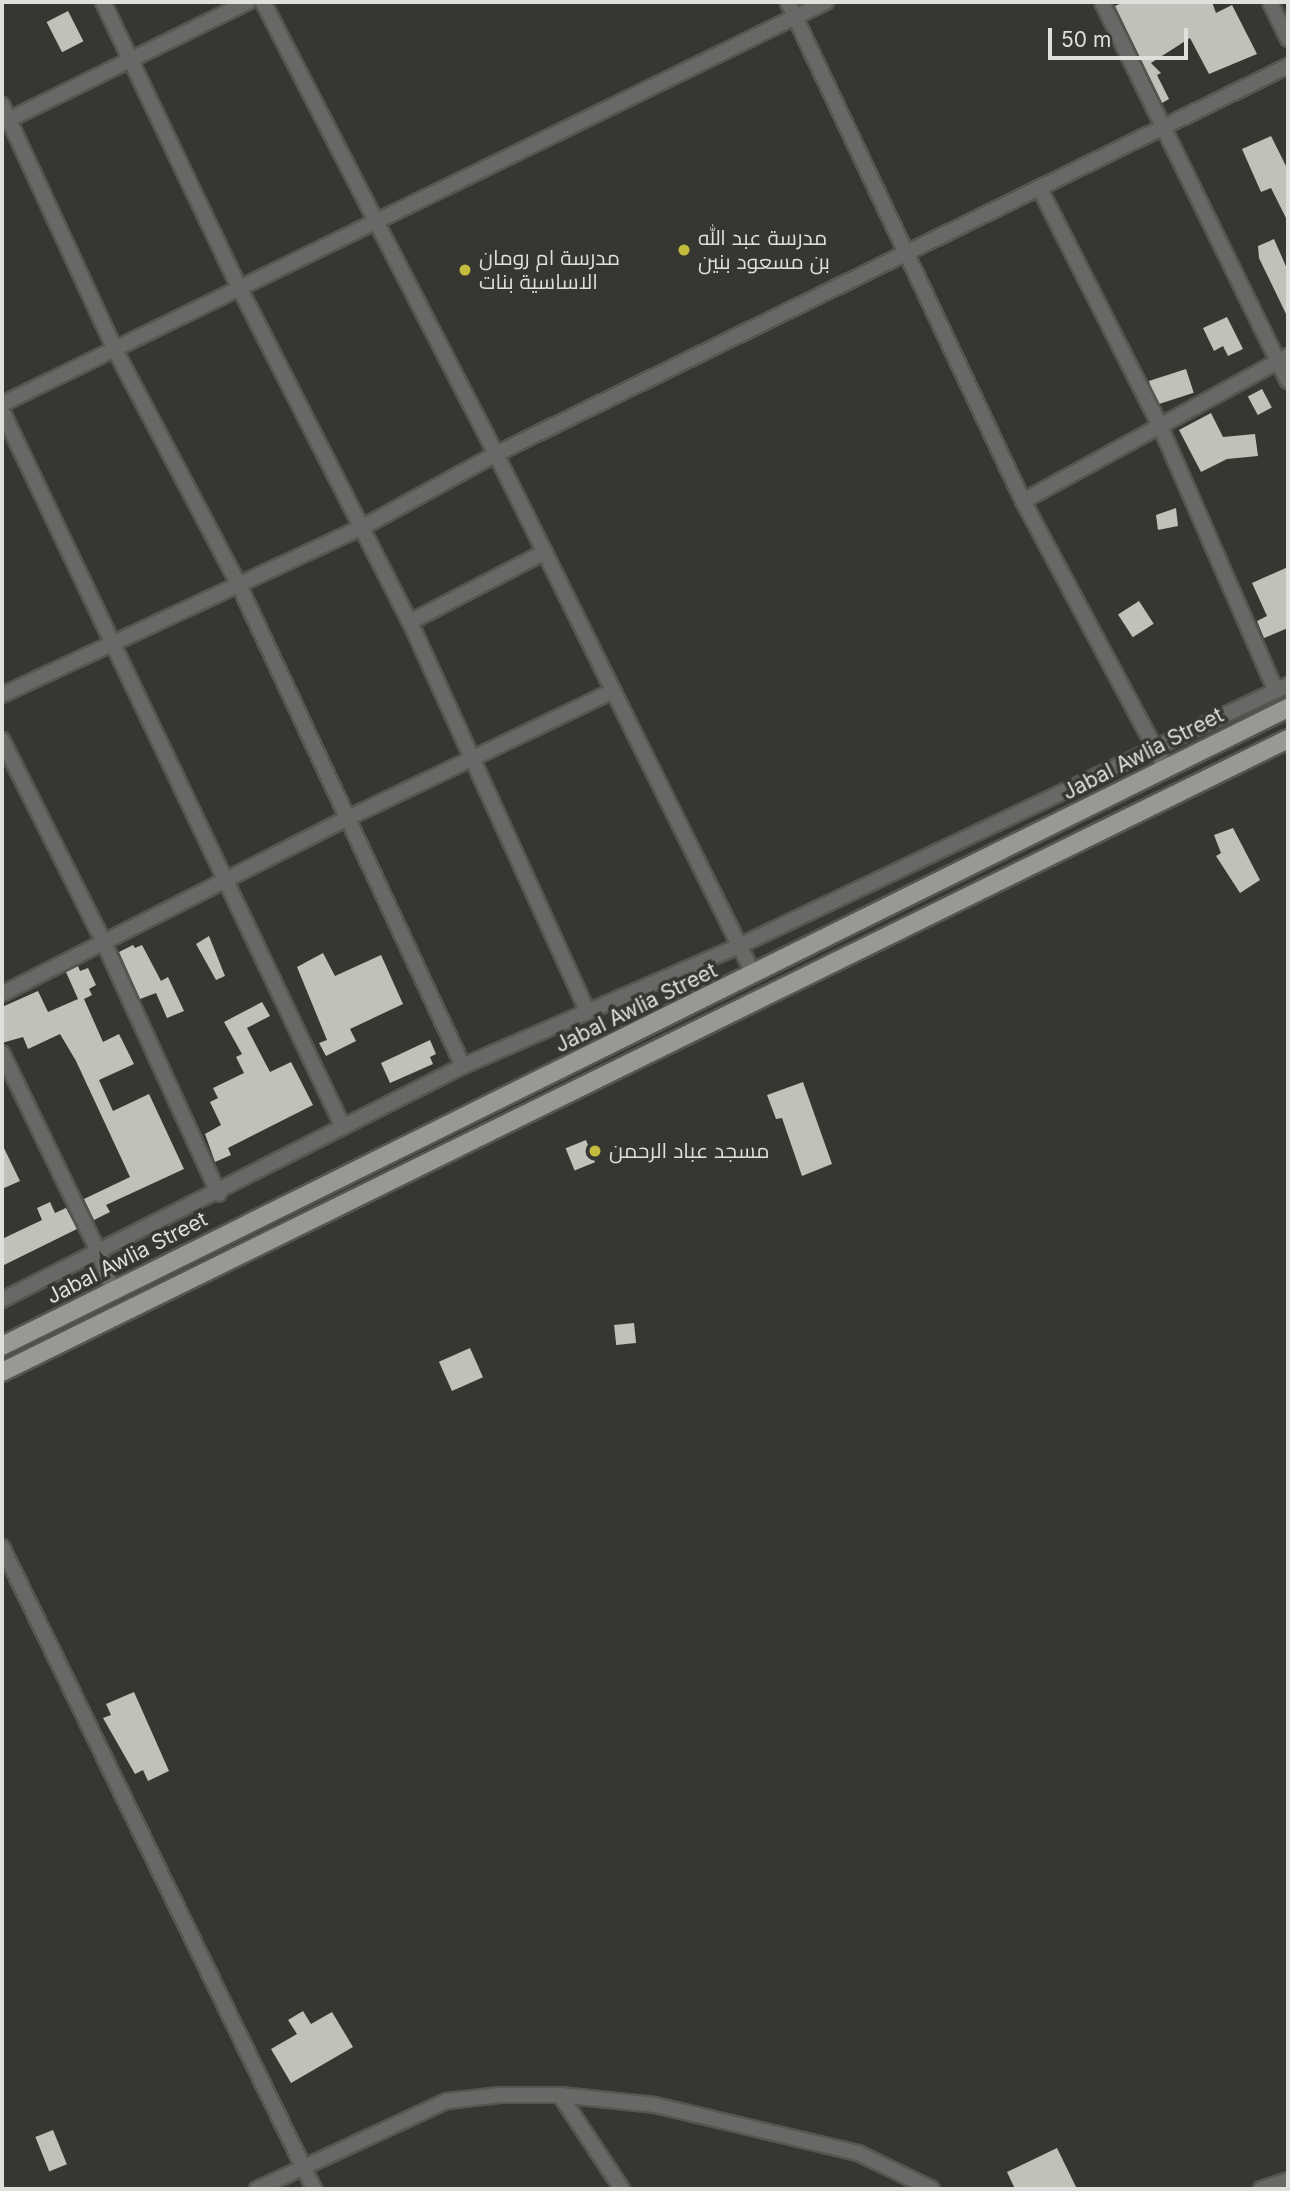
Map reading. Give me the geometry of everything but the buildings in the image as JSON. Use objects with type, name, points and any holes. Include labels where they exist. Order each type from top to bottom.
[{"type":"main road","name":"Jabal Awlia Street","points":[[2,1346],[1288,708]]},
{"type":"main road","points":[[2,1372],[1288,739]]},
{"type":"street","points":[[103,2],[127,61],[410,622],[589,1012]]},
{"type":"street","points":[[5,122],[248,2]]},
{"type":"street","points":[[263,2],[496,454],[754,975]]},
{"type":"street","points":[[788,2],[1023,501],[1166,769]]},
{"type":"street","points":[[2,404],[115,350],[238,285],[825,2]]},
{"type":"street","points":[[1102,2],[1164,129],[1283,359],[1288,381]]},
{"type":"street","points":[[1270,2],[1288,39]]},
{"type":"street","points":[[2,695],[363,527],[496,454],[1041,191],[1288,66]]},
{"type":"street","points":[[2,105],[5,122],[115,350],[238,583],[350,817],[463,1066]]},
{"type":"street","points":[[2,1300],[219,1194],[463,1066],[741,945],[1282,688],[1161,428],[1041,191]]},
{"type":"street","points":[[1023,501],[1283,359]]},
{"type":"street","points":[[2,411],[110,643],[343,1127]]},
{"type":"street","points":[[410,622],[545,552]]},
{"type":"street","points":[[2,994],[103,941],[227,882],[350,817],[613,691]]},
{"type":"street","points":[[2,740],[103,941],[219,1194]]},
{"type":"street","points":[[2,1053],[99,1253],[113,1291]]},
{"type":"street","points":[[2,1547],[314,2189]]},
{"type":"street","points":[[257,2189],[446,2101],[500,2095],[561,2095],[655,2105],[858,2153],[932,2189]]},
{"type":"street","points":[[561,2095],[622,2189]]},
{"type":"street","points":[[1261,2189],[1288,2180]]},
{"type":"place","name":"مدرسة عبد الله بن مسعود بنين","points":[[684,250]]},
{"type":"place","name":"مدرسة ام رومان الاساسية بنات","points":[[465,270]]},
{"type":"place","name":"مسجد عباد الرحمن","points":[[595,1151]]}]
